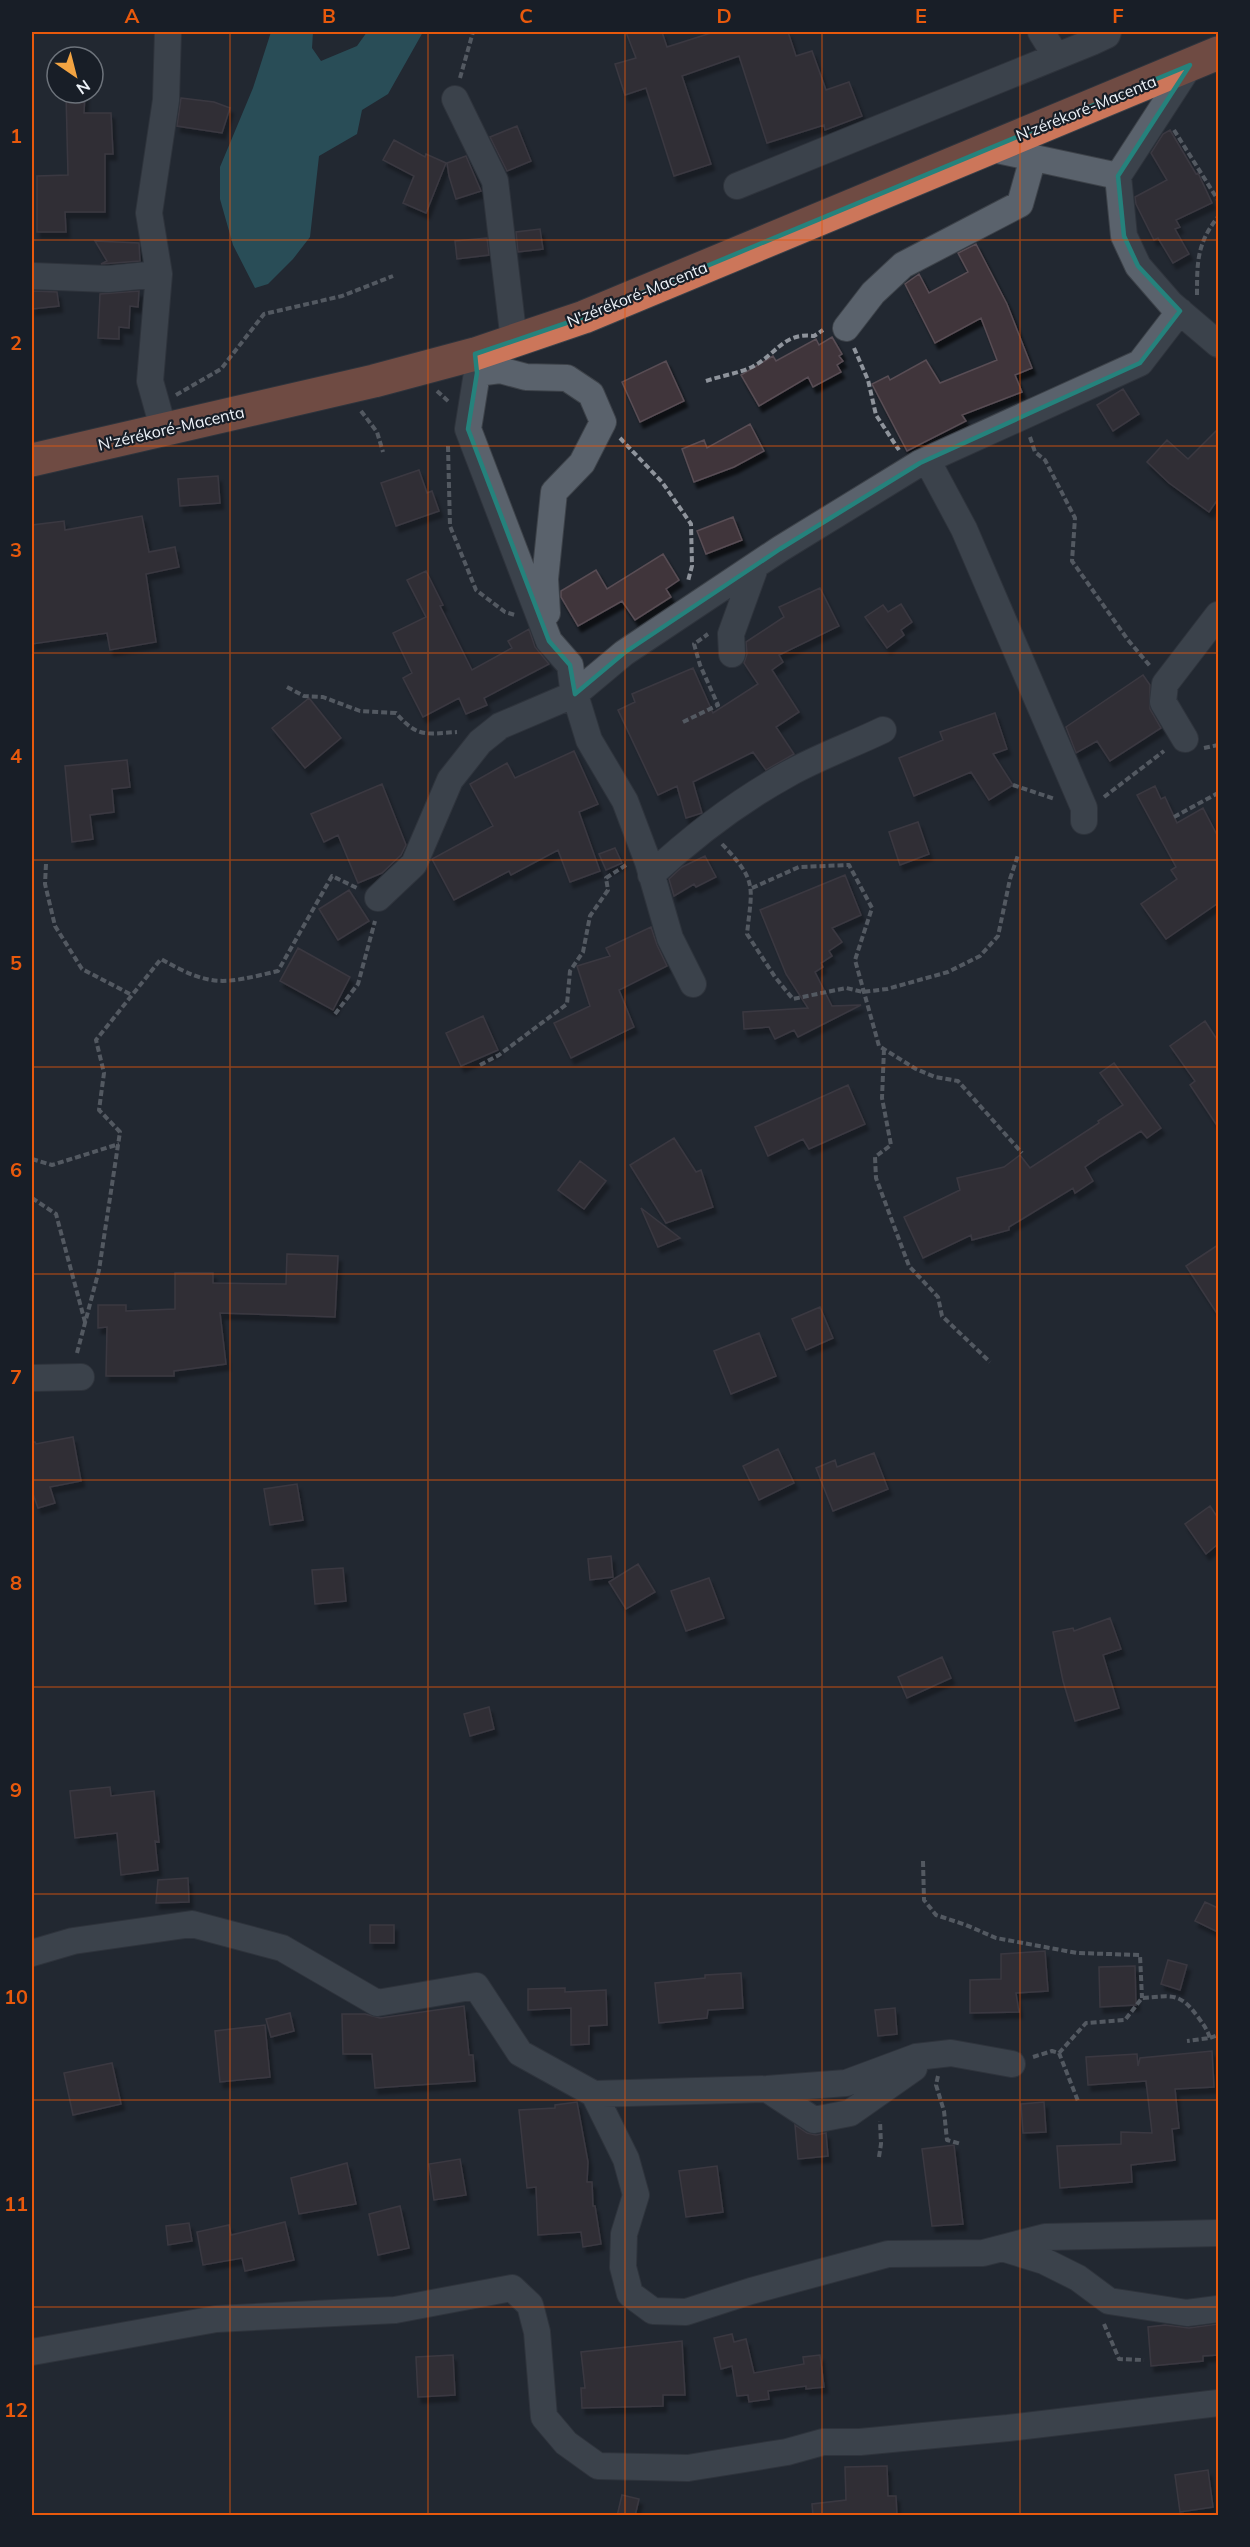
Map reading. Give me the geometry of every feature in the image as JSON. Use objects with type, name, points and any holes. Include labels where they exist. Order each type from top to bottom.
[{"type":"highway","name":"N'zérékoré-Macenta","points":[[32,460],[129,437],[160,418],[342,387],[417,370],[476,364],[514,341],[584,317],[1204,59]]},
{"type":"street","points":[[160,418],[150,381],[159,274],[149,213],[166,100],[168,32]]},
{"type":"street","points":[[1041,32],[1056,56]]},
{"type":"street","points":[[737,186],[1056,56],[1102,34]]},
{"type":"street","points":[[1204,59],[1161,110],[1118,176],[1124,236],[1138,266],[1218,344]]},
{"type":"street","points":[[455,99],[495,181],[514,341]]},
{"type":"street","points":[[988,148],[1118,176]]},
{"type":"street","points":[[846,328],[873,293],[903,265],[1020,204],[1033,158]]},
{"type":"street","points":[[32,276],[108,279],[159,274]]},
{"type":"street","points":[[379,898],[414,864],[450,780],[480,742],[500,726],[575,694],[624,653],[756,565],[927,460],[1140,363],[1189,318]]},
{"type":"street","points":[[549,640],[545,579],[554,492],[582,463],[603,422],[591,394],[567,378],[526,377],[476,364],[468,429],[549,640],[570,665],[575,694],[589,740],[625,801],[648,864],[670,938],[693,984]]},
{"type":"street","points":[[927,460],[964,529],[1084,814]]},
{"type":"street","points":[[732,654],[731,634],[756,565]]},
{"type":"street","points":[[1185,739],[1163,702],[1165,684],[1218,615]]},
{"type":"street","points":[[648,864],[672,856],[722,817],[788,774],[884,730]]},
{"type":"street","points":[[32,1378],[76,1377]]},
{"type":"street","points":[[32,1953],[73,1941],[192,1924],[282,1948],[377,2003],[476,1986],[520,2053],[594,2094],[767,2089],[846,2083],[916,2057],[951,2053],[1012,2064]]},
{"type":"street","points":[[767,2089],[814,2120],[850,2113],[935,2056]]},
{"type":"street","points":[[594,2094],[626,2159],[636,2195],[624,2234],[623,2267],[630,2294],[653,2311],[686,2312],[751,2291],[888,2254],[982,2253],[1045,2237],[1218,2233]]},
{"type":"street","points":[[1002,2248],[1044,2261],[1078,2278],[1109,2301],[1187,2313],[1218,2309]]},
{"type":"street","points":[[32,2352],[216,2319],[395,2310],[512,2288],[530,2305],[535,2323],[544,2417],[566,2443],[597,2466],[687,2468],[787,2452],[823,2442],[860,2442],[1008,2428],[1218,2403]]},
{"type":"path","points":[[455,99],[473,32]]},
{"type":"path","points":[[1161,110],[1218,200]]},
{"type":"path","points":[[1189,318],[1197,259],[1207,231],[1218,217]]},
{"type":"path","points":[[160,418],[221,369],[264,314],[342,296],[393,276]]},
{"type":"path","points":[[706,381],[754,366],[781,343],[802,334],[814,336],[831,324],[846,328],[868,380],[876,415],[903,456],[927,460]]},
{"type":"path","points":[[417,370],[449,402],[448,413]]},
{"type":"path","points":[[342,387],[377,432],[384,452]]},
{"type":"path","points":[[1024,416],[1035,452],[1045,460],[1075,518],[1072,561],[1128,640],[1165,684]]},
{"type":"path","points":[[603,422],[662,482],[691,524],[692,566],[680,616]]},
{"type":"path","points":[[448,443],[450,526],[476,590],[505,612],[516,616]]},
{"type":"path","points":[[683,722],[718,705],[694,644],[714,630]]},
{"type":"path","points":[[287,687],[304,696],[323,697],[360,711],[396,713],[410,729],[425,734],[500,726]]},
{"type":"path","points":[[1013,785],[1084,814],[1177,741],[1185,739]]},
{"type":"path","points":[[1174,817],[1218,793]]},
{"type":"path","points":[[712,846],[722,844],[747,873],[752,888],[747,934],[775,977],[794,999],[846,988],[863,992],[887,989],[948,972],[980,956],[998,936],[1010,879],[1018,855]]},
{"type":"path","points":[[46,864],[45,884],[56,926],[82,969],[132,995]]},
{"type":"path","points":[[480,1065],[499,1055],[567,1004],[570,971],[582,952],[590,916],[608,890],[606,878],[648,864]]},
{"type":"path","points":[[752,888],[799,867],[849,865],[872,908],[855,960],[879,1046],[916,1069],[935,1077],[958,1081],[1022,1153]]},
{"type":"path","points":[[76,1377],[85,1323],[99,1270],[120,1132],[99,1110],[104,1073],[96,1040],[161,959],[189,975],[224,983],[278,971],[332,876],[379,898],[358,984],[335,1014]]},
{"type":"path","points":[[884,1048],[882,1098],[891,1145],[875,1157],[876,1178],[909,1266],[938,1297],[942,1316],[990,1362]]},
{"type":"path","points":[[32,1159],[52,1165],[118,1144]]},
{"type":"path","points":[[32,1198],[56,1214],[85,1323]]},
{"type":"path","points":[[923,1861],[924,1900],[936,1915],[996,1938],[1077,1953],[1140,1955],[1142,1998],[1125,2020],[1086,2023],[1059,2053]]},
{"type":"path","points":[[1142,1998],[1173,1996],[1187,2001],[1207,2028],[1210,2038]]},
{"type":"path","points":[[1187,2041],[1218,2035]]},
{"type":"path","points":[[1012,2064],[1052,2051],[1059,2053]]},
{"type":"path","points":[[1059,2053],[1078,2101]]},
{"type":"path","points":[[935,2056],[936,2085],[944,2111],[947,2140],[961,2144]]},
{"type":"path","points":[[878,2093],[881,2144],[879,2157]]},
{"type":"highlighted area","points":[[1190,65],[1118,176],[1124,236],[1138,266],[1180,311],[1140,363],[920,463],[780,549],[624,653],[575,694],[570,665],[549,641],[468,429],[477,373],[475,354],[584,317]]},
{"type":"water","points":[[271,32],[313,32],[312,48],[321,61],[357,46],[367,32],[423,32],[388,94],[362,110],[357,134],[319,156],[310,237],[293,259],[268,284],[255,288],[233,245],[220,199],[220,167],[253,88]]},
{"type":"building","points":[[626,32],[662,32],[667,47],[714,32],[788,32],[796,56],[812,51],[826,90],[849,82],[862,116],[825,130],[824,125],[767,143],[739,56],[682,76],[711,164],[674,176],[646,88],[625,95],[615,64],[636,58]]},
{"type":"building","points":[[181,98],[214,102],[230,108],[222,133],[177,126]]},
{"type":"building","points":[[66,105],[84,105],[84,113],[111,113],[113,154],[105,154],[105,212],[65,212],[66,232],[37,232],[37,176],[68,175]]},
{"type":"building","points":[[517,126],[531,161],[507,171],[490,137]]},
{"type":"building","points":[[1170,130],[1196,174],[1198,173],[1212,203],[1176,220],[1180,227],[1175,229],[1189,254],[1173,263],[1158,238],[1154,240],[1136,204],[1135,197],[1167,180],[1151,153],[1163,134]]},
{"type":"building","points":[[394,140],[425,157],[426,154],[446,163],[426,213],[403,203],[414,176],[383,160]]},
{"type":"building","points":[[466,156],[481,191],[456,199],[447,163]]},
{"type":"building","points":[[540,229],[543,249],[518,252],[516,232]]},
{"type":"building","points":[[487,238],[489,255],[457,259],[455,241]]},
{"type":"building","points":[[95,241],[139,243],[140,261],[101,264],[107,261]]},
{"type":"building","points":[[976,244],[1007,304],[1032,368],[1015,375],[1022,392],[962,415],[966,421],[907,451],[872,384],[888,376],[890,380],[926,360],[940,383],[997,360],[981,318],[935,343],[905,284],[919,274],[929,293],[968,272],[958,253]]},
{"type":"building","points":[[32,291],[57,292],[59,306],[32,309]]},
{"type":"building","points":[[139,291],[138,307],[130,306],[129,328],[119,327],[119,339],[98,338],[100,294]]},
{"type":"building","points":[[832,337],[842,354],[839,356],[843,361],[837,365],[841,372],[813,387],[808,377],[759,406],[741,375],[773,356],[776,361],[816,339],[819,345]]},
{"type":"building","points":[[666,361],[684,401],[640,422],[622,382]]},
{"type":"building","points":[[1123,389],[1139,414],[1113,431],[1097,405]]},
{"type":"building","points":[[750,424],[764,451],[734,467],[694,482],[682,449],[704,440],[707,448]]},
{"type":"building","points":[[1218,429],[1218,499],[1209,512],[1169,483],[1147,462],[1167,440],[1188,459]]},
{"type":"building","points":[[419,470],[427,493],[432,491],[439,511],[396,526],[381,483]]},
{"type":"building","points":[[218,476],[220,503],[180,506],[178,479]]},
{"type":"building","points":[[142,516],[149,552],[175,547],[179,567],[146,574],[156,642],[110,650],[107,633],[32,644],[32,525],[64,521],[65,530]]},
{"type":"building","points":[[733,517],[742,540],[706,554],[697,531]]},
{"type":"building","points":[[663,554],[679,580],[666,589],[671,597],[635,620],[622,601],[578,626],[561,597],[561,591],[596,570],[607,589]]},
{"type":"building","points":[[426,571],[443,605],[440,606],[472,670],[512,648],[508,641],[529,629],[535,647],[549,664],[484,698],[487,705],[466,714],[459,698],[423,717],[403,678],[412,673],[393,633],[426,617],[407,580]]},
{"type":"building","points":[[820,588],[839,626],[779,655],[783,662],[772,670],[799,712],[776,727],[794,754],[766,770],[753,752],[693,782],[702,813],[686,818],[677,786],[658,795],[618,710],[635,702],[632,694],[693,668],[713,713],[758,684],[744,663],[747,654],[746,642],[784,617],[779,607]]},
{"type":"building","points":[[901,604],[912,622],[901,630],[904,635],[887,648],[865,617],[883,605],[888,612]]},
{"type":"building","points":[[1143,675],[1150,685],[1150,709],[1161,728],[1110,761],[1097,741],[1076,753],[1066,727]]},
{"type":"building","points":[[309,698],[341,738],[305,768],[272,728]]},
{"type":"building","points":[[995,713],[1007,749],[993,754],[1013,785],[989,800],[971,772],[914,796],[899,758],[943,740],[940,732]]},
{"type":"building","points":[[574,751],[598,804],[579,812],[600,871],[570,882],[558,850],[511,875],[509,871],[454,900],[432,859],[493,826],[470,784],[507,763],[515,778]]},
{"type":"building","points":[[127,760],[130,787],[112,789],[114,812],[90,815],[93,839],[72,842],[65,766]]},
{"type":"building","points":[[382,784],[406,845],[401,855],[382,873],[358,883],[338,835],[324,842],[311,814]]},
{"type":"building","points":[[1155,786],[1161,799],[1165,797],[1177,823],[1203,808],[1218,837],[1218,903],[1166,939],[1141,904],[1177,879],[1171,870],[1176,867],[1137,795]]},
{"type":"building","points":[[918,822],[929,854],[900,865],[889,832]]},
{"type":"building","points":[[615,848],[622,863],[606,870],[599,854]]},
{"type":"building","points":[[705,856],[716,877],[696,887],[694,884],[674,896],[669,879],[682,867]]},
{"type":"building","points":[[845,875],[861,915],[832,928],[842,942],[829,951],[832,956],[821,963],[823,967],[815,972],[832,1006],[861,1005],[798,1037],[794,1030],[775,1039],[769,1027],[744,1029],[743,1012],[808,1008],[786,974],[760,910]]},
{"type":"building","points":[[349,890],[369,921],[338,940],[319,909]]},
{"type":"building","points":[[651,927],[667,966],[619,990],[634,1027],[571,1058],[554,1023],[590,1006],[577,966],[610,956],[606,948]]},
{"type":"building","points":[[298,948],[350,977],[333,1010],[280,981]]},
{"type":"building","points":[[483,1016],[498,1050],[461,1066],[446,1033]]},
{"type":"building","points":[[1205,1021],[1218,1041],[1218,1127],[1190,1085],[1195,1081],[1170,1046]]},
{"type":"building","points":[[1114,1063],[1161,1128],[1147,1138],[1141,1131],[1101,1156],[1085,1167],[1093,1181],[1075,1193],[1073,1188],[1009,1227],[1009,1230],[972,1240],[971,1235],[923,1258],[904,1217],[960,1190],[957,1178],[1004,1167],[1020,1155],[1030,1168],[1099,1123],[1098,1121],[1123,1105],[1100,1073]]},
{"type":"building","points":[[848,1085],[865,1124],[809,1149],[803,1139],[768,1156],[755,1127]]},
{"type":"building","points":[[674,1138],[696,1172],[701,1170],[713,1207],[666,1223],[630,1165]]},
{"type":"building","points":[[580,1161],[606,1181],[584,1209],[558,1190]]},
{"type":"building","points":[[641,1208],[680,1238],[658,1247]]},
{"type":"building","points":[[1218,1245],[1218,1315],[1186,1266]]},
{"type":"building","points":[[287,1254],[338,1256],[335,1317],[220,1313],[226,1364],[174,1371],[174,1376],[106,1376],[107,1327],[98,1328],[98,1305],[126,1305],[126,1311],[175,1309],[175,1273],[213,1273],[213,1283],[286,1284]]},
{"type":"building","points":[[820,1307],[833,1338],[806,1350],[792,1319]]},
{"type":"building","points":[[759,1333],[776,1376],[731,1394],[714,1351]]},
{"type":"building","points":[[73,1437],[81,1481],[50,1487],[55,1503],[38,1508],[32,1491],[32,1442],[36,1444]]},
{"type":"building","points":[[778,1449],[794,1483],[759,1500],[743,1466]]},
{"type":"building","points":[[874,1453],[888,1489],[833,1511],[816,1468],[835,1460],[837,1467]]},
{"type":"building","points":[[297,1484],[303,1520],[270,1525],[264,1489]]},
{"type":"building","points":[[1210,1506],[1218,1518],[1218,1544],[1206,1554],[1185,1524]]},
{"type":"building","points":[[611,1556],[613,1577],[590,1580],[588,1559]]},
{"type":"building","points":[[638,1564],[655,1592],[626,1609],[609,1582]]},
{"type":"building","points":[[343,1568],[346,1601],[315,1604],[312,1570]]},
{"type":"building","points":[[709,1578],[724,1618],[686,1631],[671,1591]]},
{"type":"building","points":[[1110,1618],[1121,1649],[1103,1655],[1119,1708],[1075,1721],[1063,1681],[1053,1632],[1073,1628],[1074,1631]]},
{"type":"building","points":[[942,1657],[951,1678],[907,1698],[898,1677]]},
{"type":"building","points":[[489,1707],[494,1729],[470,1736],[464,1714]]},
{"type":"building","points":[[110,1787],[111,1796],[154,1791],[159,1842],[155,1841],[158,1870],[121,1875],[117,1833],[75,1838],[70,1791]]},
{"type":"building","points":[[188,1878],[189,1902],[156,1903],[158,1880]]},
{"type":"building","points":[[1205,1902],[1218,1908],[1218,1932],[1195,1921]]},
{"type":"building","points":[[370,1925],[394,1925],[394,1943],[370,1943]]},
{"type":"building","points":[[1045,1951],[1048,1991],[1016,1993],[1019,2012],[970,2013],[970,1980],[1001,1979],[1001,1954]]},
{"type":"building","points":[[1168,1960],[1187,1965],[1180,1990],[1161,1984]]},
{"type":"building","points":[[1135,1966],[1136,2005],[1100,2007],[1099,1967]]},
{"type":"building","points":[[741,1973],[743,2008],[708,2010],[707,2018],[659,2023],[655,1983],[705,1978],[705,1975]]},
{"type":"building","points":[[565,1988],[565,1992],[606,1990],[607,2025],[589,2026],[589,2044],[571,2045],[571,2008],[528,2010],[528,1989]]},
{"type":"building","points":[[464,2006],[469,2055],[473,2055],[475,2081],[375,2088],[372,2054],[343,2054],[342,2014],[365,2014],[380,2018]]},
{"type":"building","points":[[895,2008],[897,2034],[878,2036],[875,2010]]},
{"type":"building","points":[[290,2013],[294,2031],[271,2037],[266,2019]]},
{"type":"building","points":[[265,2025],[270,2077],[220,2082],[215,2031]]},
{"type":"building","points":[[1212,2051],[1214,2087],[1175,2089],[1179,2128],[1172,2129],[1175,2160],[1131,2165],[1132,2182],[1060,2188],[1057,2146],[1121,2144],[1121,2132],[1152,2133],[1146,2081],[1088,2085],[1086,2057],[1137,2054],[1138,2066],[1140,2058]]},
{"type":"building","points":[[112,2063],[121,2104],[73,2115],[64,2073]]},
{"type":"building","points":[[577,2102],[588,2162],[587,2182],[592,2182],[593,2206],[595,2206],[601,2244],[583,2247],[581,2232],[538,2235],[536,2187],[527,2188],[519,2110],[555,2108],[555,2105]]},
{"type":"building","points":[[1044,2102],[1046,2132],[1023,2133],[1021,2104]]},
{"type":"building","points":[[795,2125],[807,2133],[816,2135],[826,2133],[828,2156],[798,2159]]},
{"type":"building","points":[[954,2145],[963,2224],[932,2226],[922,2149]]},
{"type":"building","points":[[460,2159],[466,2195],[434,2200],[429,2164]]},
{"type":"building","points":[[347,2163],[356,2204],[299,2214],[291,2178]]},
{"type":"building","points":[[717,2166],[723,2212],[686,2217],[679,2171]]},
{"type":"building","points":[[400,2206],[409,2248],[378,2255],[369,2214]]},
{"type":"building","points":[[285,2222],[294,2260],[245,2271],[242,2258],[203,2265],[197,2232],[229,2225],[231,2235]]},
{"type":"building","points":[[189,2223],[192,2241],[168,2245],[166,2226]]},
{"type":"building","points":[[1218,2324],[1218,2355],[1203,2356],[1203,2361],[1151,2366],[1148,2327],[1165,2325],[1189,2328]]},
{"type":"building","points":[[732,2334],[734,2342],[746,2339],[754,2373],[804,2364],[803,2357],[820,2355],[824,2387],[806,2389],[806,2386],[768,2391],[769,2399],[749,2402],[748,2395],[737,2396],[732,2366],[721,2369],[714,2338]]},
{"type":"building","points":[[682,2341],[685,2395],[663,2395],[663,2406],[582,2408],[581,2388],[585,2388],[581,2352]]},
{"type":"building","points":[[453,2355],[455,2395],[418,2397],[416,2357]]},
{"type":"building","points":[[887,2466],[888,2496],[896,2496],[897,2516],[813,2516],[812,2504],[846,2500],[845,2467]]},
{"type":"building","points":[[1208,2470],[1213,2507],[1180,2512],[1175,2475]]},
{"type":"building","points":[[622,2495],[639,2499],[635,2516],[617,2516]]}]
